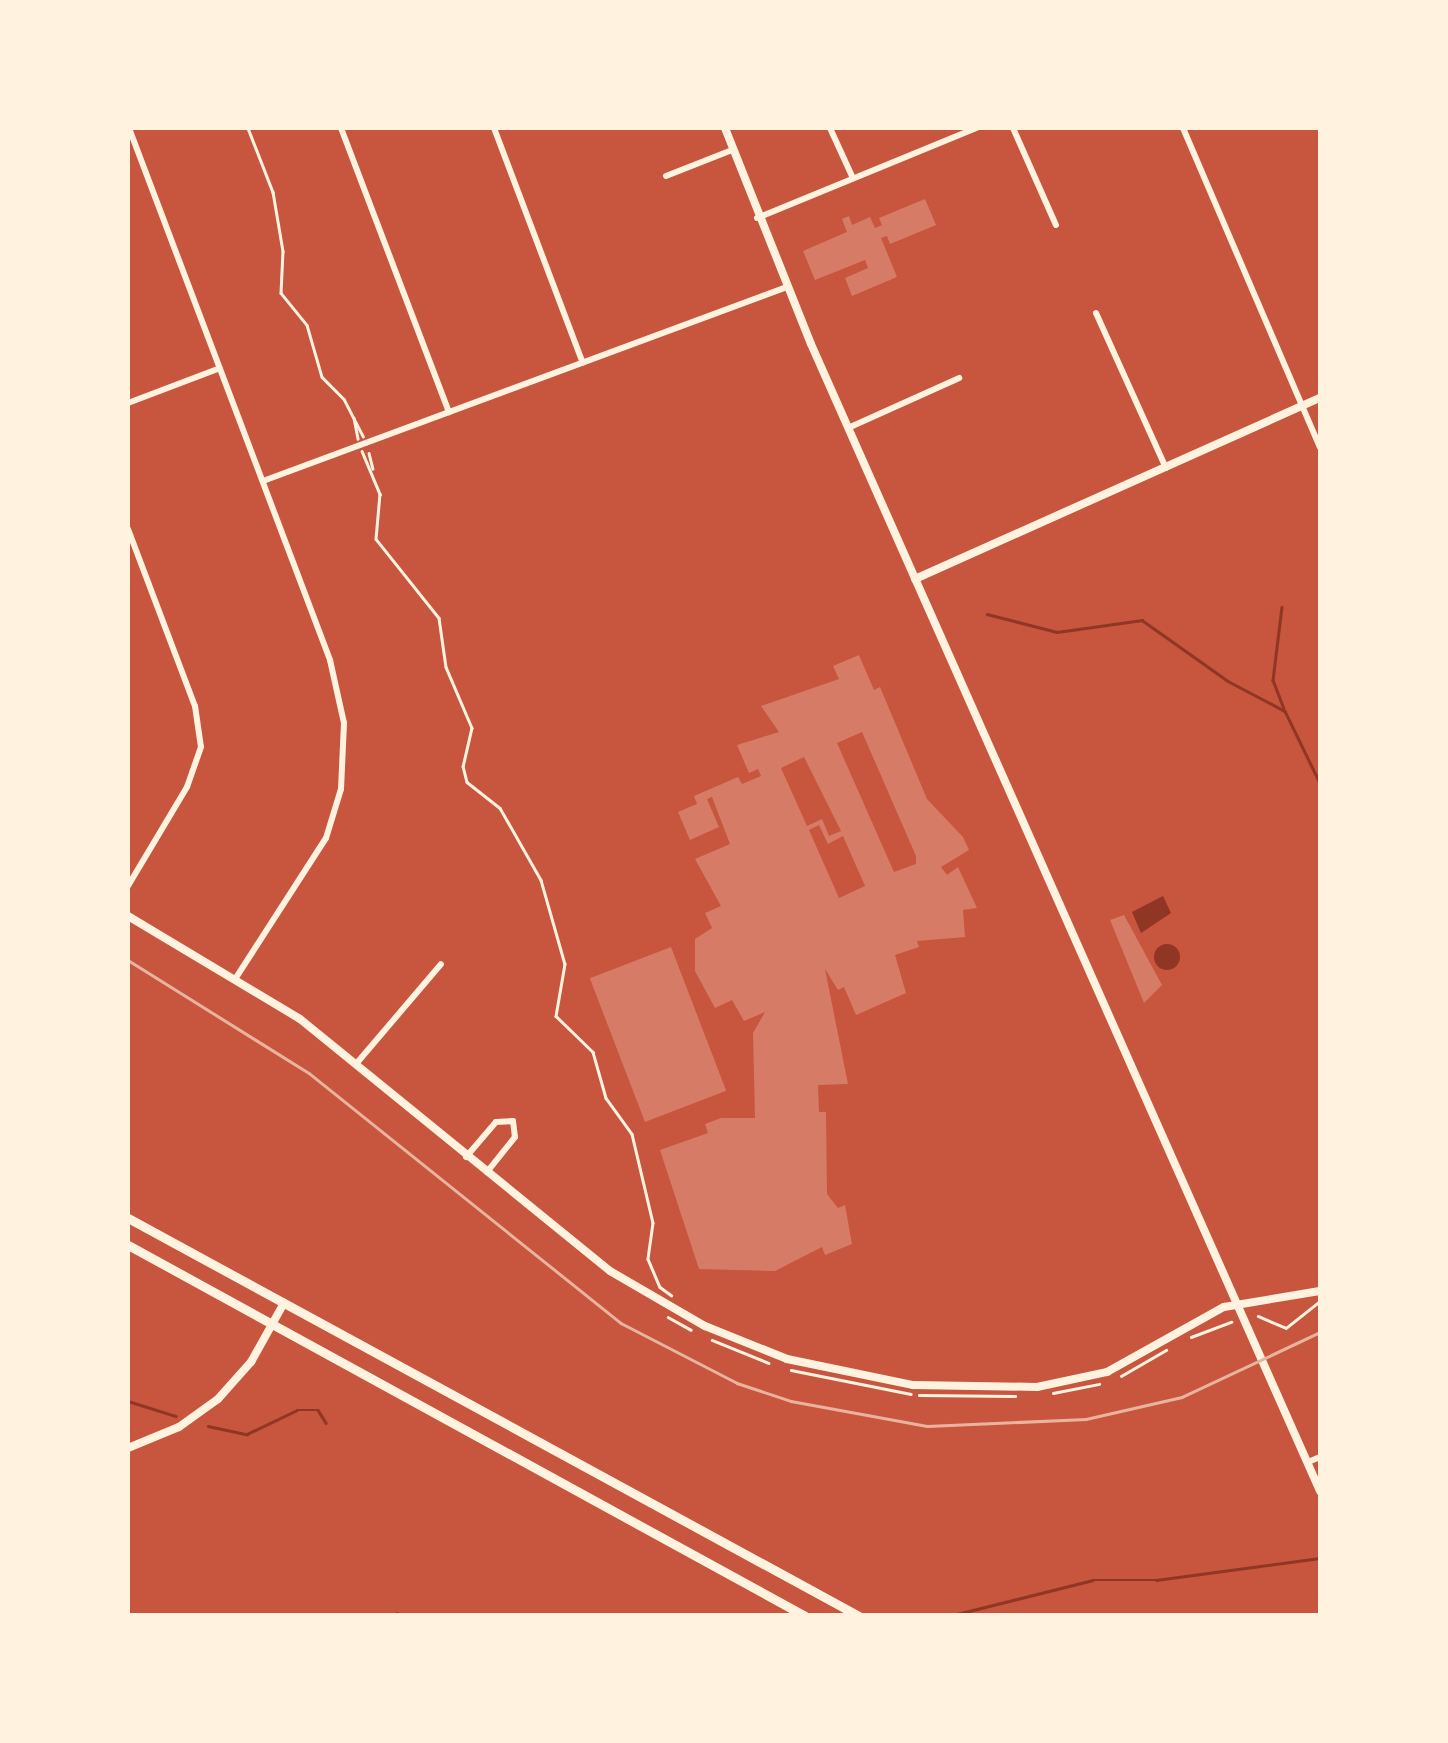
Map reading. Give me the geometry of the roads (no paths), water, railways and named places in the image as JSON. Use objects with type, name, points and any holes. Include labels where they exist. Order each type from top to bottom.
[{"type":"main road","points":[[128,1218],[855,1614]]},
{"type":"main road","points":[[128,1246],[804,1615]]},
{"type":"main road","points":[[659,1537],[672,1516]]},
{"type":"street","points":[[129,128],[338,687],[344,759],[335,814],[319,851],[238,976]]},
{"type":"street","points":[[341,128],[449,412]]},
{"type":"street","points":[[494,128],[583,363]]},
{"type":"street","points":[[725,128],[756,218],[786,287],[1320,1490]]},
{"type":"street","points":[[830,128],[852,176]]},
{"type":"street","points":[[756,218],[976,128]]},
{"type":"street","points":[[1013,128],[1056,225]]},
{"type":"street","points":[[1182,128],[1320,447]]},
{"type":"street","points":[[666,176],[732,150]]},
{"type":"street","points":[[263,481],[786,287]]},
{"type":"street","points":[[1096,312],[1166,468]]},
{"type":"street","points":[[128,403],[220,368]]},
{"type":"street","points":[[848,428],[959,378]]},
{"type":"street","points":[[915,579],[1320,398]]},
{"type":"street","points":[[128,529],[195,706],[201,747],[187,788],[128,886]]},
{"type":"street","points":[[128,916],[238,976],[356,1064],[580,1250],[673,1308],[788,1358],[964,1388],[1037,1387],[1107,1372],[1190,1322],[1238,1303],[1320,1291]]},
{"type":"street","points":[[356,1064],[440,964]]},
{"type":"street","points":[[466,1157],[496,1122],[513,1122],[515,1138],[486,1173]]},
{"type":"street","points":[[128,1448],[179,1426],[218,1399],[274,1324],[284,1304]]},
{"type":"street","points":[[1308,1462],[1320,1457]]},
{"type":"waterway","points":[[1282,607],[1273,680],[1284,708]]},
{"type":"waterway","points":[[987,614],[1057,632],[1142,620],[1228,681],[1285,711],[1320,783]]},
{"type":"waterway","points":[[128,1401],[176,1416]]},
{"type":"waterway","points":[[208,1426],[247,1434],[297,1410],[318,1410],[326,1423]]},
{"type":"waterway","points":[[949,1616],[1093,1580],[1156,1580],[1320,1558]]},
{"type":"waterway","points":[[397,1613],[400,1616]]},
{"type":"tram line","points":[[128,960],[309,1073],[621,1323],[737,1383],[791,1401],[927,1426],[1086,1419],[1182,1397],[1320,1332]]}]
